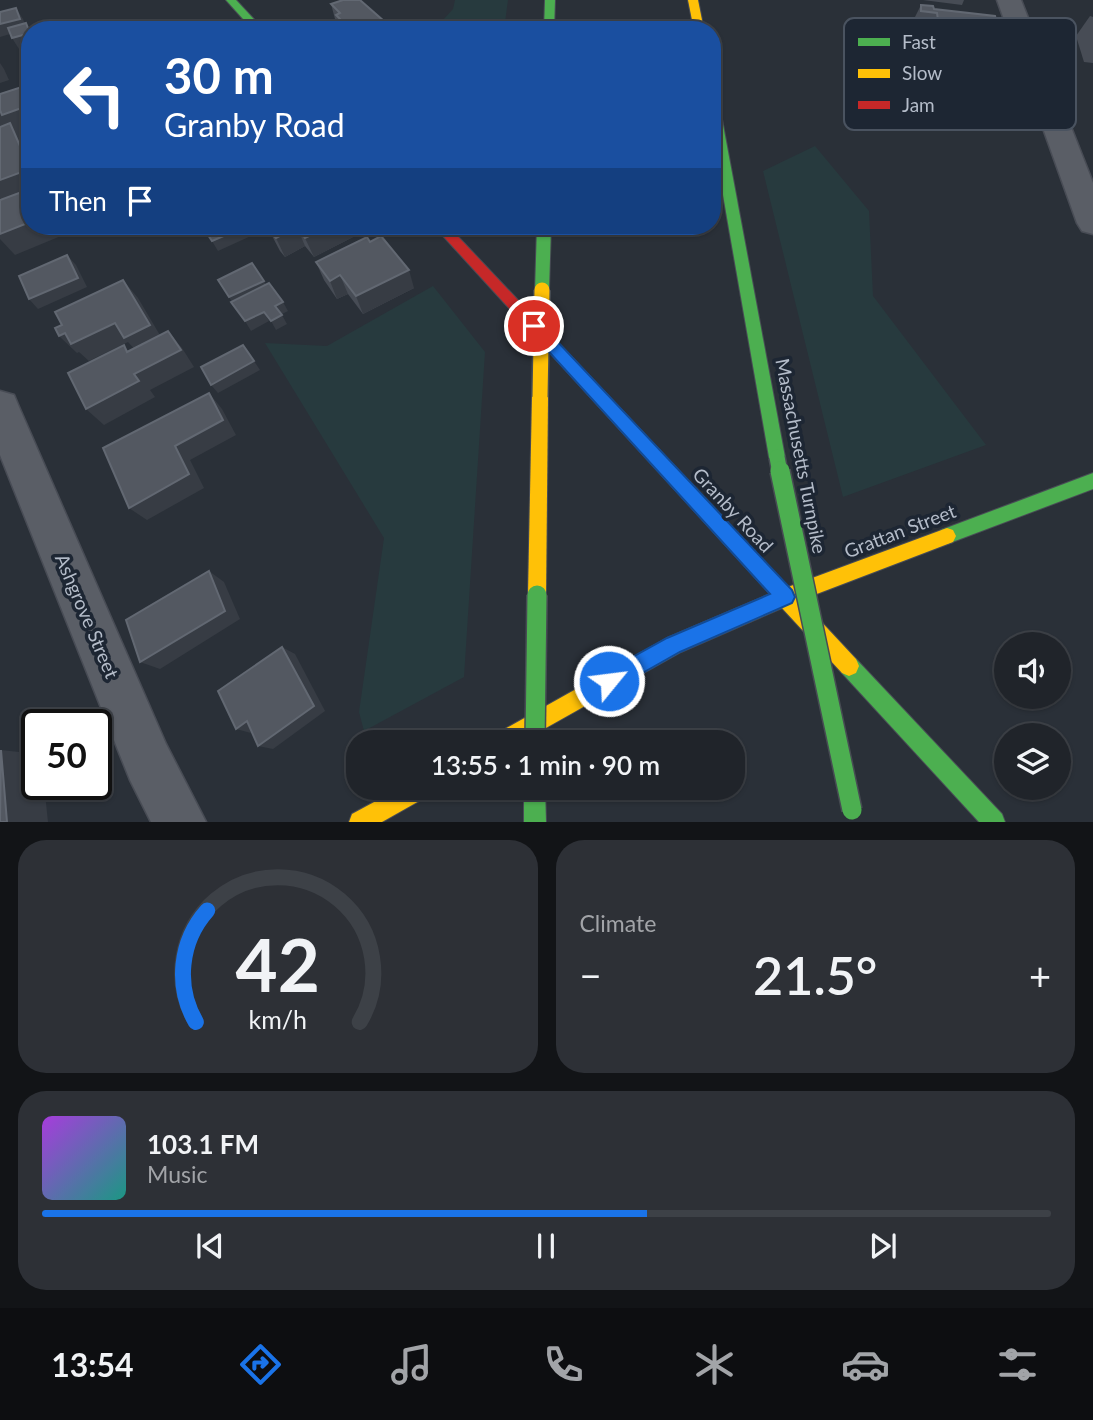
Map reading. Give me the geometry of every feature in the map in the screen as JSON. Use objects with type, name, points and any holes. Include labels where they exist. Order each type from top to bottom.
[{"type":"main road","points":[[230,0],[250,21]]},
{"type":"main road","points":[[549,21],[550,0]]},
{"type":"main road","points":[[694,0],[698,21]]},
{"type":"main road","name":"Massachusetts Turnpike","points":[[721,148],[777,457],[853,816]]},
{"type":"main road","name":"Granby Road","points":[[450,235],[994,821]]},
{"type":"main road","points":[[535,730],[544,235]]},
{"type":"main road","name":"Grattan Street","points":[[522,730],[674,645],[785,597],[1093,481]]},
{"type":"main road","points":[[360,821],[398,800]]},
{"type":"main road","points":[[535,800],[535,821]]},
{"type":"street","points":[[1009,0],[1016,18]]},
{"type":"street","points":[[1058,130],[1093,223]]},
{"type":"street","name":"Ashgrove Street","points":[[4,430],[148,762],[180,821]]},
{"type":"green space","points":[[455,0],[508,0],[505,21],[442,21],[453,9]]},
{"type":"green space","points":[[815,146],[869,211],[873,296],[986,445],[843,497],[763,171]]},
{"type":"green space","points":[[433,286],[485,352],[464,677],[366,730],[359,712],[384,538],[265,343],[327,346]]},
{"type":"building","points":[[343,0],[360,0],[384,21],[338,21],[341,20],[336,15],[340,13],[331,4]]},
{"type":"building","points":[[921,5],[933,6],[934,9],[996,18],[938,18],[937,13],[921,11]]},
{"type":"building","points":[[16,8],[20,19],[0,24],[0,12]]},
{"type":"building","points":[[21,24],[21,36],[12,38],[8,28]]},
{"type":"building","points":[[21,87],[21,108],[2,115],[0,94]]},
{"type":"building","points":[[10,123],[21,148],[21,172],[0,180],[0,127]]},
{"type":"building","points":[[21,192],[21,226],[0,234],[0,200]]},
{"type":"building","points":[[208,235],[226,235],[212,241]]},
{"type":"building","points":[[381,236],[409,270],[356,296],[340,275],[330,281],[316,262],[367,237],[370,242]]},
{"type":"building","points":[[67,255],[78,278],[29,299],[19,276]]},
{"type":"building","points":[[252,263],[264,281],[229,297],[218,280]]},
{"type":"building","points":[[123,280],[150,325],[124,338],[115,323],[71,344],[65,333],[59,336],[55,328],[62,325],[55,312]]},
{"type":"building","points":[[269,283],[283,302],[275,306],[282,315],[271,321],[264,312],[245,321],[231,302]]},
{"type":"building","points":[[168,331],[181,350],[134,374],[139,381],[86,409],[68,373],[124,345],[127,352]]},
{"type":"building","points":[[243,345],[254,361],[211,385],[201,367]]},
{"type":"building","points":[[209,393],[223,420],[175,446],[189,474],[129,508],[103,448]]},
{"type":"building","points":[[209,571],[225,611],[140,662],[126,620]]},
{"type":"building","points":[[282,647],[314,706],[258,746],[247,721],[236,729],[218,691]]},
{"type":"building","points":[[1,750],[7,822],[0,822]]},
{"type":"traffic: fast","points":[[231,0],[251,21]]},
{"type":"traffic: fast","points":[[549,21],[550,0]]},
{"type":"traffic: fast","points":[[721,148],[777,457]]},
{"type":"traffic: fast","points":[[542,290],[544,235]]},
{"type":"traffic: fast","points":[[777,457],[852,810]]},
{"type":"traffic: fast","points":[[947,536],[1093,481]]},
{"type":"traffic: fast","points":[[535,730],[537,595]]},
{"type":"traffic: fast","points":[[849,666],[994,822]]},
{"type":"traffic: fast","points":[[535,800],[535,822]]},
{"type":"traffic: slow","points":[[693,0],[697,21]]},
{"type":"traffic: slow","points":[[540,397],[542,290]]},
{"type":"traffic: slow","points":[[537,595],[540,397]]},
{"type":"traffic: slow","points":[[661,463],[849,666]]},
{"type":"traffic: slow","points":[[522,730],[674,645],[785,597],[947,536]]},
{"type":"traffic: slow","points":[[360,822],[399,800]]},
{"type":"traffic: jam","points":[[449,235],[661,463]]},
{"type":"route","points":[[534,326],[785,597],[674,645],[609,681]]}]
